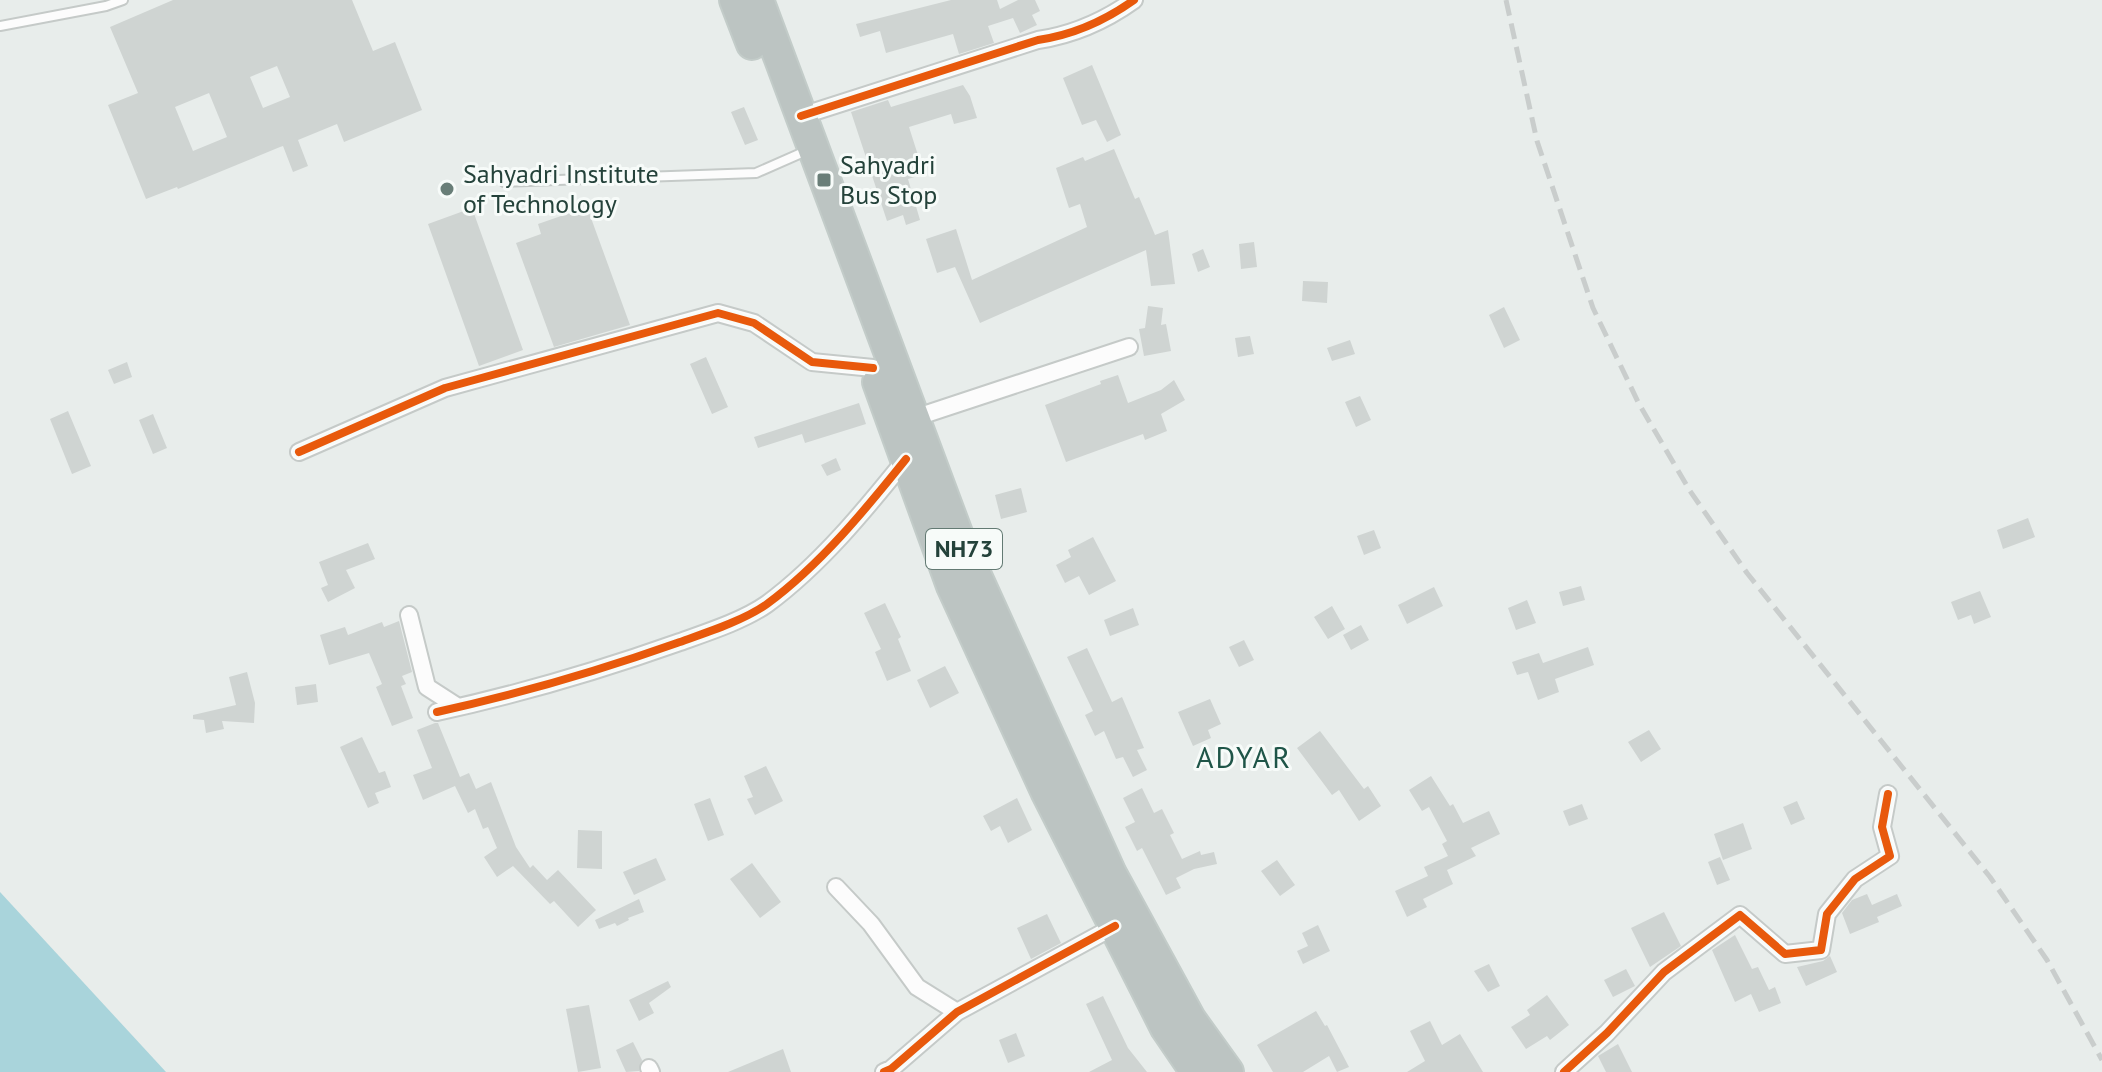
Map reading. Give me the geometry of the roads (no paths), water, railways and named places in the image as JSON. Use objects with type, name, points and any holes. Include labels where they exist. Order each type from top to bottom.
[{"type":"highway","name":"NH73","points":[[735,0],[803,152],[914,418],[958,536],[1111,874],[1190,1019],[1228,1072]]},
{"type":"highway","name":"NH73","points":[[758,0],[801,116],[803,152],[873,368],[952,586],[1046,791],[1166,1028],[1193,1071]]},
{"type":"street","points":[[801,116],[1038,40],[1059,37],[1116,12],[1134,0]]},
{"type":"street","points":[[299,452],[445,388],[718,313],[754,323],[812,362],[873,368]]},
{"type":"street","points":[[914,418],[1129,347]]},
{"type":"street","points":[[437,712],[519,694],[626,661],[708,632],[764,606],[803,574],[906,459]]},
{"type":"street","points":[[409,615],[427,687],[458,707]]},
{"type":"street","points":[[1564,1072],[1607,1033],[1664,972],[1740,915],[1785,954],[1821,950],[1827,914],[1855,879],[1890,856],[1882,827],[1888,794]]},
{"type":"street","points":[[836,887],[871,924],[917,987],[957,1012]]},
{"type":"street","points":[[889,1071],[957,1012],[1115,926]]},
{"type":"lane","points":[[0,26],[123,0]]},
{"type":"lane","points":[[504,182],[756,173],[803,152]]},
{"type":"water","points":[[0,892],[166,1072],[0,1072]]},
{"type":"railway","points":[[1506,0],[1537,141],[1593,308],[1639,404],[1690,491],[1747,573],[1990,877],[2047,960],[2102,1060]]},
{"type":"place","name":"Sahyadri Bus Stop","points":[[824,180]]},
{"type":"place","name":"Sahyadri Institute of Technology","points":[[447,189]]},
{"type":"district","name":"ADYAR","points":[[1244,758]]}]
